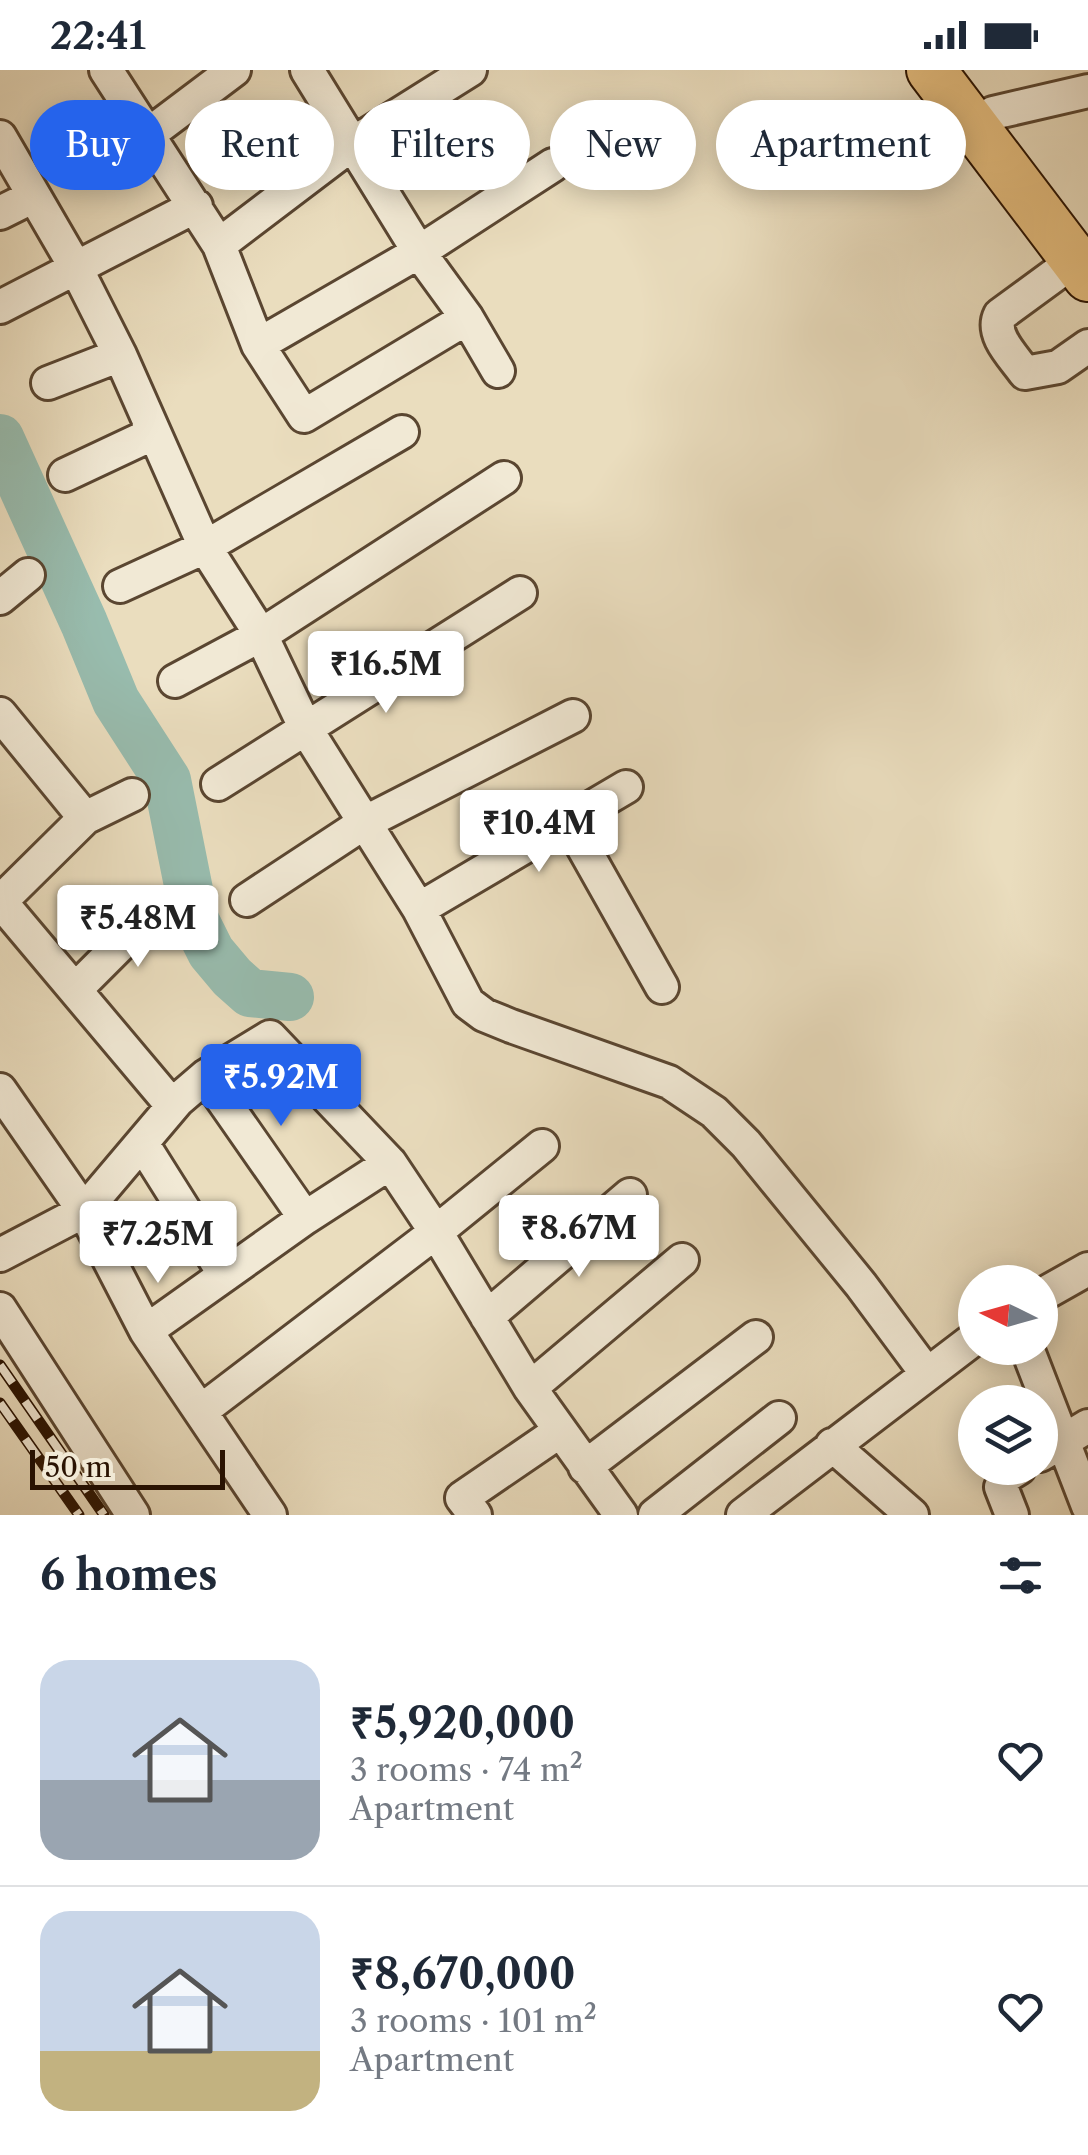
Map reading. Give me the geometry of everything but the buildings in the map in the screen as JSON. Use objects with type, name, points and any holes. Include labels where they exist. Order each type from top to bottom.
[{"type":"highway","points":[[930,70],[1084,258]]},
{"type":"highway","points":[[965,70],[1084,258]]},
{"type":"street","points":[[106,70],[126,100]]},
{"type":"street","points":[[165,122],[234,70]]},
{"type":"street","points":[[307,70],[419,252],[498,370]]},
{"type":"street","points":[[218,245],[352,144],[470,70]]},
{"type":"street","points":[[993,114],[1088,92]]},
{"type":"street","points":[[0,137],[76,268],[120,355],[205,548],[261,635],[306,729],[419,909],[468,1003],[484,1015],[669,1082],[714,1112],[746,1144],[861,1285],[926,1374]]},
{"type":"street","points":[[165,159],[218,245],[258,344],[304,416],[466,318]]},
{"type":"street","points":[[258,344],[419,252],[550,167]]},
{"type":"street","points":[[0,213],[34,196]]},
{"type":"street","points":[[0,307],[196,206]]},
{"type":"street","points":[[1084,258],[996,321],[997,332],[1026,373],[1058,367],[1088,346]]},
{"type":"street","points":[[48,383],[120,355]]},
{"type":"street","points":[[65,475],[148,436],[149,422]]},
{"type":"street","points":[[120,586],[205,548],[402,432]]},
{"type":"street","points":[[175,681],[261,635],[504,478]]},
{"type":"street","points":[[0,598],[28,576]]},
{"type":"street","points":[[218,784],[520,594]]},
{"type":"street","points":[[0,714],[85,818]]},
{"type":"street","points":[[247,900],[364,823],[573,716]]},
{"type":"street","points":[[419,909],[626,787]]},
{"type":"street","points":[[132,795],[85,818],[0,902],[166,1098],[178,1100]]},
{"type":"street","points":[[569,822],[662,988]]},
{"type":"street","points":[[75,990],[138,926],[169,909]]},
{"type":"street","points":[[0,1254],[84,1211],[178,1100],[206,1076],[270,1037],[390,1163],[611,1511]]},
{"type":"street","points":[[206,1076],[305,1218]]},
{"type":"street","points":[[0,1090],[84,1211],[146,1331],[270,1515]]},
{"type":"street","points":[[142,1143],[225,1275]]},
{"type":"street","points":[[201,1412],[542,1146]]},
{"type":"street","points":[[146,1331],[390,1163]]},
{"type":"street","points":[[487,1317],[630,1196]]},
{"type":"street","points":[[530,1388],[682,1260]]},
{"type":"street","points":[[1058,1286],[1088,1269]]},
{"type":"street","points":[[0,1309],[132,1515]]},
{"type":"street","points":[[585,1467],[756,1337]]},
{"type":"street","points":[[743,1515],[958,1350]]},
{"type":"street","points":[[1034,1365],[1088,1506]]},
{"type":"street","points":[[656,1515],[780,1418]]},
{"type":"street","points":[[475,1515],[462,1498],[560,1431]]},
{"type":"street","points":[[832,1445],[912,1515]]},
{"type":"street","points":[[1002,1485],[1012,1515]]},
{"type":"waterway","points":[[0,438],[116,701],[167,780],[195,920],[211,952],[250,993],[290,997]]},
{"type":"railway","points":[[0,1365],[104,1515]]},
{"type":"railway","points":[[0,1403],[79,1515]]}]
